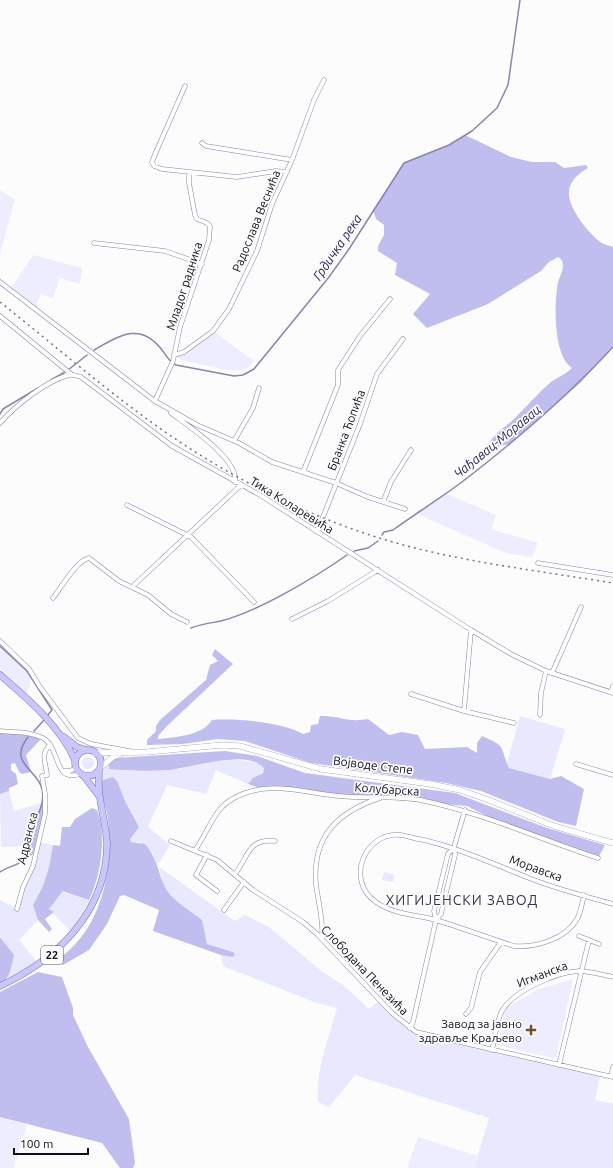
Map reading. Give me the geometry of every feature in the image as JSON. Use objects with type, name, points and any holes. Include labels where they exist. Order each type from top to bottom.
[{"type":"main road","name":"22","points":[[0,675],[59,733],[73,744],[95,752],[100,761],[99,797],[106,829],[106,851],[102,877],[94,903],[78,927],[57,950],[33,968],[0,986]]},
{"type":"main road","name":"22","points":[[59,733],[75,760],[76,768],[99,797]]},
{"type":"main road","points":[[75,760],[79,754],[87,750]]},
{"type":"main road","points":[[82,774],[92,776],[99,769]]},
{"type":"street","name":"Радослава Веснића","points":[[174,355],[184,352],[213,331],[229,309],[257,251],[272,204],[292,160],[314,100],[324,80]]},
{"type":"street","points":[[184,86],[152,164],[157,168],[162,169],[238,177],[276,171],[287,172]]},
{"type":"street","name":"Радослава Веснића","points":[[202,143],[206,146],[278,156],[292,160]]},
{"type":"street","name":"Младог радника","points":[[155,401],[173,361],[180,327],[209,240],[210,226],[207,223],[197,219],[195,215],[189,183],[189,172]]},
{"type":"street","points":[[94,243],[164,252],[202,264]]},
{"type":"street","name":"Тика Коларевића","points":[[0,282],[222,453],[234,469],[236,476],[235,482],[260,495],[511,654],[546,671],[612,693]]},
{"type":"street","points":[[303,472],[338,385],[338,370],[360,336],[390,299]]},
{"type":"street","points":[[0,316],[60,366],[70,373],[87,380],[172,446],[235,482]]},
{"type":"street","name":"Бранка Ћопића","points":[[317,532],[360,424],[377,374],[402,339]]},
{"type":"street","points":[[0,423],[24,400],[70,373]]},
{"type":"street","points":[[234,441],[253,408],[259,388]]},
{"type":"street","points":[[155,401],[197,425],[234,441],[272,462],[336,483],[382,502],[404,509]]},
{"type":"street","points":[[382,502],[391,482],[411,450]]},
{"type":"street","points":[[132,588],[241,485]]},
{"type":"street","points":[[127,505],[188,535],[208,553],[254,602]]},
{"type":"street","points":[[53,598],[75,568],[87,558],[92,559],[119,581],[148,595],[180,620],[187,622]]},
{"type":"street","points":[[538,563],[613,575]]},
{"type":"street","points":[[292,619],[328,601],[378,570]]},
{"type":"street","points":[[552,673],[581,607]]},
{"type":"street","points":[[464,710],[471,630]]},
{"type":"street","points":[[0,641],[29,670],[78,738],[89,744],[131,752]]},
{"type":"street","points":[[540,715],[541,693],[546,671]]},
{"type":"street","points":[[612,693],[613,686]]},
{"type":"street","points":[[411,694],[514,723]]},
{"type":"street","points":[[0,731],[35,735],[42,738],[50,745],[62,771],[68,775],[82,774]]},
{"type":"street","name":"Адранска","points":[[17,909],[23,887],[33,866],[46,804],[42,776],[47,775],[43,756],[46,749],[50,745]]},
{"type":"street","name":"Војводе Степе","points":[[95,752],[131,752],[222,745],[245,747],[321,769],[430,784],[468,792],[547,824],[613,843]]},
{"type":"street","points":[[99,769],[113,758],[124,752]]},
{"type":"street","points":[[576,764],[613,775]]},
{"type":"street","points":[[62,771],[70,771],[76,768]]},
{"type":"street","name":"Колубарска","points":[[195,850],[220,810],[232,799],[260,788],[276,788],[340,796],[383,797],[423,801],[465,810],[598,858]]},
{"type":"street","points":[[322,939],[323,930],[316,882],[316,868],[319,850],[327,832],[336,820],[366,803],[383,797]]},
{"type":"street","points":[[436,920],[441,914],[455,855],[454,848],[465,810]]},
{"type":"street","name":"Моравска","points":[[584,895],[577,918],[568,931],[542,943],[523,947],[500,942],[436,920],[387,908],[372,899],[362,884],[360,870],[362,860],[367,850],[374,843],[393,835],[401,835],[454,848],[531,879],[584,895],[613,904]]},
{"type":"street","points":[[235,874],[253,845],[262,840],[275,841]]},
{"type":"street","name":"Слободана Пенезића","points":[[171,841],[207,855],[244,882],[287,910],[322,939],[392,1013],[410,1028],[427,1035],[612,1076]]},
{"type":"street","points":[[410,1028],[436,920],[434,911],[448,854],[454,848]]},
{"type":"street","points":[[207,855],[196,874],[217,891]]},
{"type":"street","points":[[224,910],[244,882]]},
{"type":"street","points":[[579,936],[599,944]]},
{"type":"street","points":[[559,1065],[580,971],[589,940]]},
{"type":"street","points":[[466,1014],[471,1008],[480,972],[500,942]]},
{"type":"street","name":"Игманска","points":[[492,1050],[501,1012],[510,1000],[518,994],[542,982],[568,973],[580,971],[613,977]]},
{"type":"street","points":[[612,1076],[613,1067]]},
{"type":"shaded area","points":[[465,135],[511,157],[532,162],[555,162],[564,168],[586,165],[588,168],[578,175],[570,186],[570,200],[580,220],[590,232],[603,244],[613,247],[613,347],[580,383],[510,444],[491,448],[490,442],[496,435],[551,382],[572,368],[566,362],[561,352],[556,328],[557,291],[558,282],[563,269],[562,261],[558,257],[549,262],[541,271],[488,304],[427,328],[413,314],[430,294],[395,275],[397,263],[378,251],[378,246],[384,235],[384,225],[376,219],[373,210],[404,163],[449,145]]},
{"type":"shaded area","points":[[0,190],[15,199],[0,254]]},
{"type":"shaded area","points":[[33,255],[82,268],[80,284],[60,278],[53,298],[40,294],[35,310],[0,282],[0,279],[11,288]]},
{"type":"shaded area","points":[[213,331],[254,361],[248,368],[241,371],[222,369],[181,360],[174,355],[180,354]]},
{"type":"shaded area","points":[[445,493],[496,515],[491,529],[538,543],[532,557],[506,553],[415,513]]},
{"type":"shaded area","points":[[0,646],[27,671],[32,679],[25,698],[0,675]]},
{"type":"shaded area","points":[[215,649],[233,664],[167,726],[158,736],[158,739],[195,733],[208,725],[212,720],[246,720],[272,724],[284,726],[303,734],[310,732],[311,725],[318,724],[320,716],[348,720],[368,719],[389,735],[402,732],[418,735],[425,749],[467,747],[477,753],[477,743],[482,736],[496,743],[502,748],[509,768],[550,779],[561,776],[584,789],[576,826],[558,822],[481,791],[446,783],[311,763],[245,741],[218,739],[183,744],[147,745],[147,740],[156,731],[156,726],[160,720],[206,680],[210,665],[218,661],[212,655]]},
{"type":"shaded area","points":[[520,716],[565,729],[550,779],[509,768],[507,763]]},
{"type":"shaded area","points":[[0,731],[42,738],[26,755],[31,772],[22,774],[19,772],[15,763],[11,764],[11,770],[16,774],[18,784],[9,788],[9,791],[0,794]]},
{"type":"shaded area","points":[[225,751],[257,756],[305,773],[455,793],[547,828],[605,845],[598,858],[495,820],[467,806],[259,788],[248,784],[253,778],[263,773],[264,768],[256,762],[245,760],[232,759],[168,770],[139,771],[109,769],[109,764],[115,758]]},
{"type":"shaded area","points":[[90,757],[93,758],[93,768],[86,769],[83,768],[82,761],[83,758]]},
{"type":"shaded area","points":[[231,759],[260,763],[264,768],[261,773],[248,784],[216,770],[206,794],[167,785],[148,827],[170,845],[157,866],[153,853],[140,842],[131,842],[129,839],[139,827],[122,793],[101,786],[102,771],[112,761],[126,771],[185,768],[197,763]]},
{"type":"shaded area","points":[[113,777],[117,781],[126,803],[139,827],[130,839],[131,842],[145,844],[154,859],[167,890],[175,900],[202,920],[207,944],[233,952],[235,954],[233,957],[221,955],[153,931],[159,910],[124,895],[120,896],[107,924],[89,950],[63,965],[57,963],[57,960],[72,947],[85,932],[102,897],[109,858],[109,838],[108,819],[102,794],[102,785],[103,780]]},
{"type":"shaded area","points":[[9,791],[14,811],[42,803],[30,836],[30,846],[1,847],[0,794]]},
{"type":"shaded area","points":[[42,803],[46,804],[36,853],[29,857],[30,836]]},
{"type":"shaded area","points":[[92,808],[97,810],[102,831],[101,855],[97,879],[89,900],[63,891],[49,909],[54,912],[45,919],[52,929],[49,932],[38,920],[33,905],[43,886],[49,867],[53,845],[60,846],[62,827],[70,827],[75,819]]},
{"type":"shaded area","points":[[39,842],[53,845],[49,867],[43,886],[33,905],[38,920],[19,940],[39,964],[14,979],[8,978],[2,938],[0,937],[0,900],[17,909],[33,866]]},
{"type":"shaded area","points":[[159,867],[235,921],[245,915],[269,927],[324,973],[343,985],[369,1009],[381,999],[410,1026],[421,1031],[601,1072],[595,1100],[613,1104],[613,1168],[474,1168],[489,1118],[355,1075],[329,1107],[318,1102],[321,1067],[337,1008],[314,1002],[223,966],[221,955],[233,957],[233,952],[207,944],[206,937],[169,895],[163,884]]},
{"type":"shaded area","points":[[384,872],[395,875],[393,882],[382,880]]},
{"type":"shaded area","points":[[64,890],[89,900],[75,926],[70,931],[49,909]]},
{"type":"shaded area","points":[[0,937],[14,955],[8,976],[0,986]]},
{"type":"shaded area","points":[[38,972],[62,977],[73,1008],[73,1015],[88,1047],[129,1119],[135,1163],[133,1168],[120,1168],[102,1143],[0,1117],[0,992]]},
{"type":"shaded area","name":"Завод за јавно здравље Краљево","points":[[573,979],[556,1059],[498,1045],[504,1014],[508,1007],[539,989]]},
{"type":"shaded area","points":[[0,1117],[27,1124],[14,1168],[0,1168]]},
{"type":"shaded area","points":[[418,1137],[477,1156],[474,1168],[407,1168]]},
{"type":"waterway","name":"Грдичка река","points":[[94,350],[121,336],[137,334],[146,336],[154,341],[169,360],[176,365],[234,376],[243,375],[254,369],[329,277],[349,249],[404,163],[449,145],[472,131],[497,108],[508,85],[520,0]]},
{"type":"waterway","name":"Чађавац-Моравац","points":[[382,535],[384,532],[393,530],[452,489],[508,445],[545,414],[613,347]]},
{"type":"waterway","name":"Грдичка река","points":[[68,370],[87,355]]},
{"type":"waterway","name":"Грдичка река","points":[[51,380],[65,372]]},
{"type":"waterway","name":"Грдичка река","points":[[0,414],[3,409],[38,388]]},
{"type":"waterway","name":"Чађавац-Моравац","points":[[354,551],[368,548],[378,541]]},
{"type":"waterway","name":"Чађавац-Моравац","points":[[191,628],[221,621],[252,610],[319,574],[347,555]]},
{"type":"waterway","points":[[0,646],[27,671],[52,710],[47,716]]},
{"type":"waterway","points":[[34,731],[45,719]]},
{"type":"waterway","points":[[0,872],[22,862],[29,857],[30,836],[41,808],[43,796],[42,789],[35,776],[22,760],[22,746],[28,737]]},
{"type":"railway","points":[[0,302],[111,392],[180,442],[226,471],[299,508],[376,537],[434,552],[464,559],[613,583]]},
{"type":"place","name":"Завод за јавно здравље Краљево","points":[[531,1030]]},
{"type":"district","name":"ХИГИЈЕНСКИ ЗАВОД","points":[[462,900]]}]
